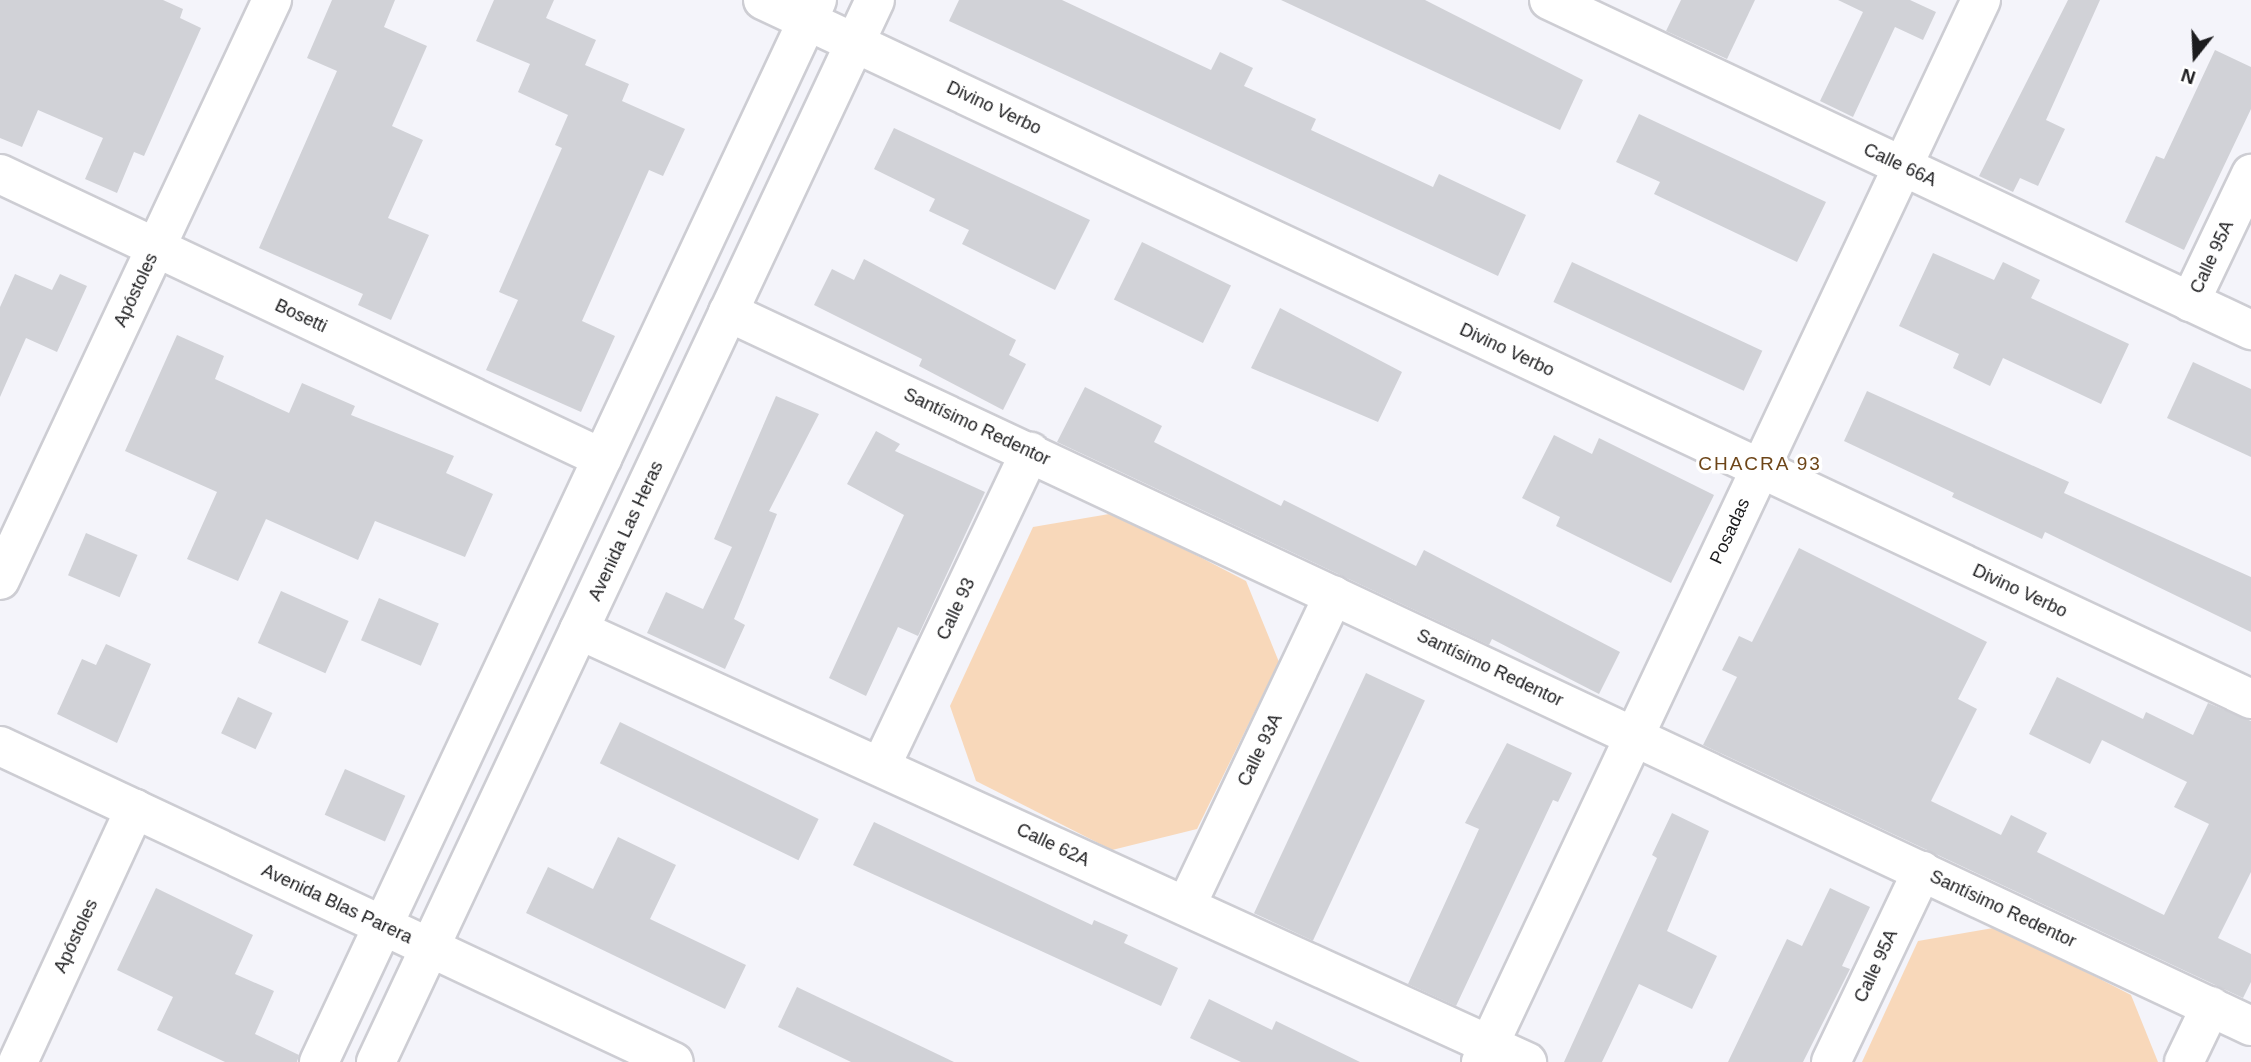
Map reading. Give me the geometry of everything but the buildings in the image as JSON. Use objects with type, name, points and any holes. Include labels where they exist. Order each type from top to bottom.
[{"type":"street","name":"Apóstoles","points":[[0,580],[272,0]]},
{"type":"street","name":"Divino Verbo","points":[[763,0],[812,10],[855,43],[2251,699]]},
{"type":"street","name":"Avenida Las Heras","points":[[376,1062],[875,0]]},
{"type":"street","name":"Calle 66A","points":[[1549,0],[1606,12],[1902,166],[2251,330]]},
{"type":"street","name":"Posadas","points":[[1485,1053],[1980,0]]},
{"type":"street","points":[[319,1062],[812,10]]},
{"type":"street","name":"Bosetti","points":[[0,174],[602,458]]},
{"type":"street","name":"Calle 95A","points":[[2190,302],[2251,174]]},
{"type":"street","name":"Santísimo Redentor","points":[[728,312],[2251,1026]]},
{"type":"street","name":"Calle 93","points":[[881,766],[1031,452]]},
{"type":"street","name":"Calle 93A","points":[[1186,906],[1334,595]]},
{"type":"street","name":"Calle 62A","points":[[579,630],[1186,906],[1485,1053],[1527,1062]]},
{"type":"street","name":"Avenida Blas Parera","points":[[0,746],[674,1062]]},
{"type":"street","name":"Apóstoles","points":[[18,1062],[135,809]]},
{"type":"street","name":"Calle 95A","points":[[1831,1062],[1922,871]]},
{"type":"street","points":[[2184,1062],[2211,1006]]},
{"type":"shaded area","points":[[1115,513],[1246,581],[1279,662],[1197,829],[1112,850],[976,781],[950,706],[1033,527]]},
{"type":"shaded area","points":[[1999,927],[2131,995],[2158,1062],[1862,1062],[1918,941]]},
{"type":"district","name":"CHACRA 93","points":[[1760,464]]}]
